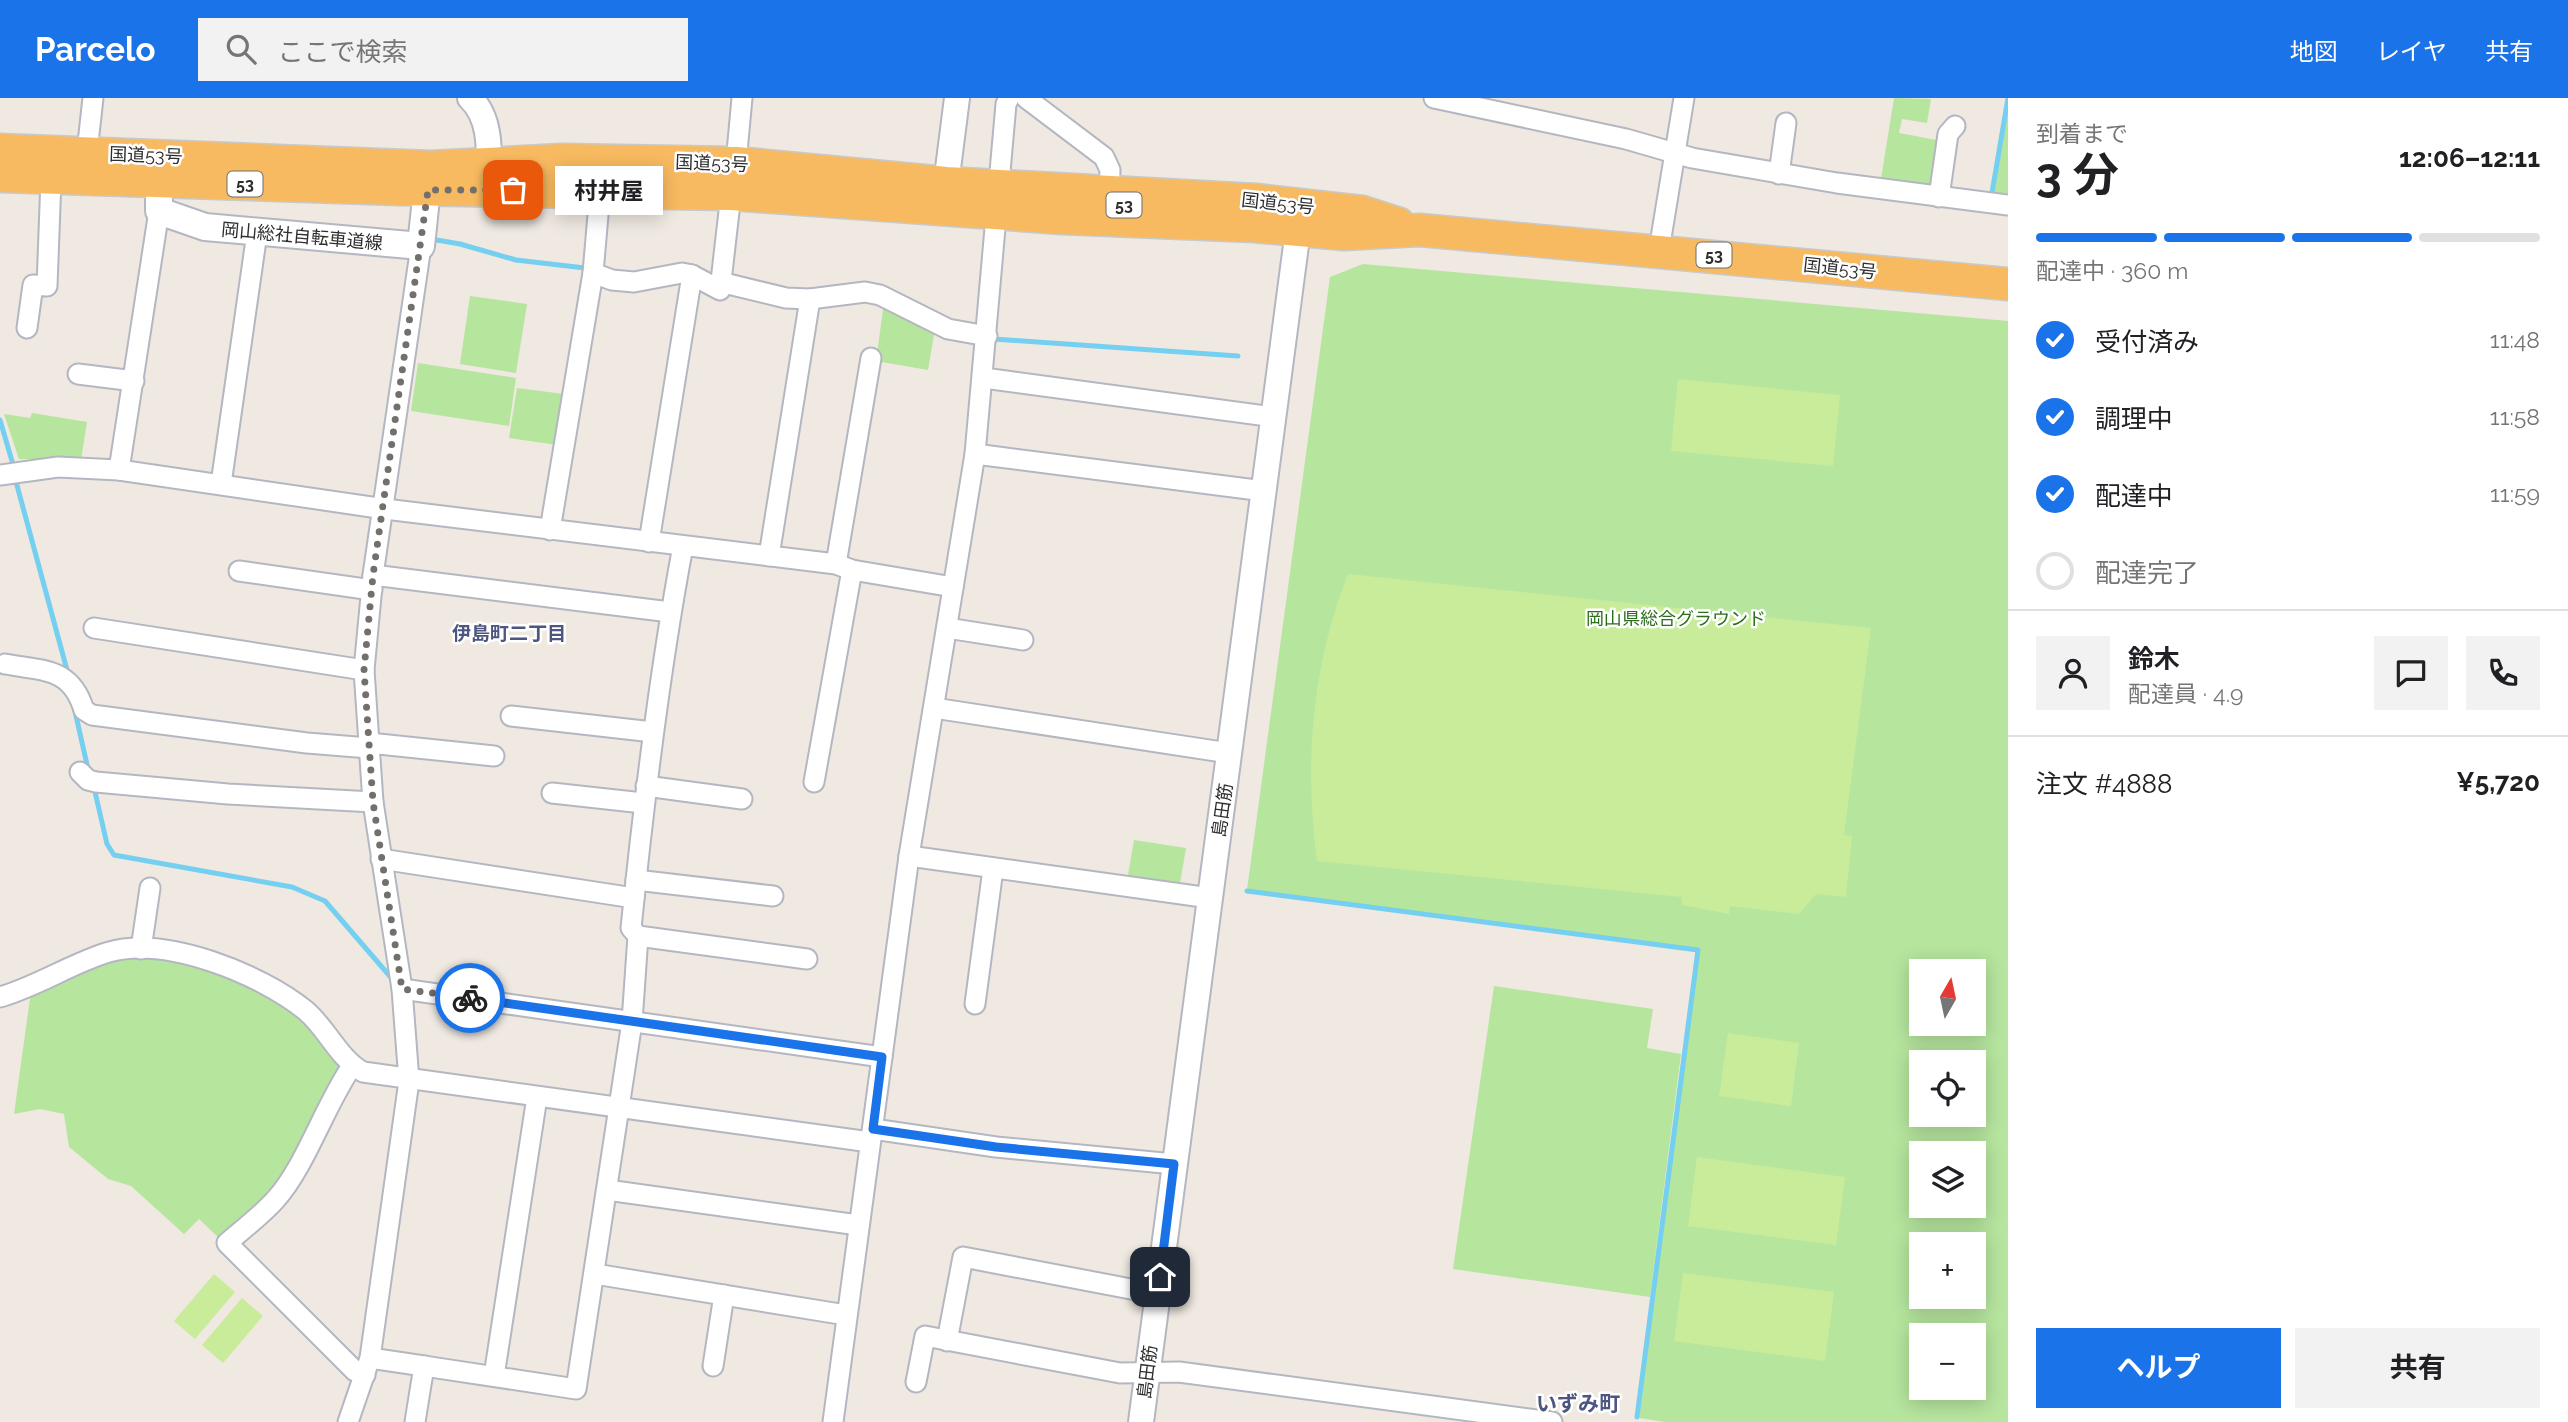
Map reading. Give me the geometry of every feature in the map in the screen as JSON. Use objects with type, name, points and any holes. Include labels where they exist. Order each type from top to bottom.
[{"type":"highway","name":"国道53号","points":[[0,150],[87,152],[159,187]]},
{"type":"highway","name":"国道53号","points":[[0,176],[159,187],[428,188],[596,161],[736,163],[944,194]]},
{"type":"highway","name":"53","points":[[596,161],[630,170],[765,176],[944,194]]},
{"type":"highway","name":"国道53号","points":[[489,177],[600,191],[944,194],[1309,219],[1344,234],[1420,230],[2008,284]]},
{"type":"highway","name":"53","points":[[999,198],[1109,197],[1283,216],[1292,221],[1309,219]]},
{"type":"main road","name":"岡山総社自転車道線","points":[[159,187],[205,227],[421,246]]},
{"type":"main road","points":[[421,246],[428,188]]},
{"type":"street","points":[[87,152],[93,98]]},
{"type":"street","points":[[470,98],[483,119],[488,135],[489,177]]},
{"type":"street","points":[[736,163],[742,98]]},
{"type":"street","points":[[944,194],[957,98]]},
{"type":"street","points":[[833,1422],[909,856],[975,454],[984,378],[1006,104],[1009,98]]},
{"type":"street","points":[[1026,98],[1104,157],[1110,170],[1109,197]]},
{"type":"street","points":[[1434,98],[1674,151],[1692,158],[1779,174],[2008,205]]},
{"type":"street","points":[[1659,250],[1684,98]]},
{"type":"street","points":[[1779,174],[1786,123]]},
{"type":"street","points":[[1939,197],[1948,134],[1955,127]]},
{"type":"street","points":[[27,328],[33,285],[47,286],[51,179]]},
{"type":"street","points":[[119,470],[134,381],[159,187]]},
{"type":"street","points":[[550,530],[593,273],[600,191]]},
{"type":"street","points":[[593,273],[612,280],[634,282],[682,273],[692,275],[720,290],[731,194]]},
{"type":"street","name":"島田筋","points":[[1141,1422],[1274,417],[1309,219]]},
{"type":"street","points":[[222,484],[257,233]]},
{"type":"street","points":[[348,1422],[368,1367],[409,1081],[402,989],[373,802],[364,670],[373,583],[421,246]]},
{"type":"street","points":[[649,542],[692,275]]},
{"type":"street","points":[[720,282],[767,295],[810,299],[865,292],[892,300],[948,330],[987,336]]},
{"type":"street","points":[[769,556],[810,299]]},
{"type":"street","points":[[814,782],[871,358]]},
{"type":"street","points":[[78,374],[134,381]]},
{"type":"street","points":[[984,378],[1274,417]]},
{"type":"street","points":[[975,454],[1265,491]]},
{"type":"street","points":[[0,475],[58,467],[119,470],[385,509],[769,556],[953,587]]},
{"type":"street","points":[[683,547],[670,612],[653,732],[631,928],[638,936],[807,959]]},
{"type":"street","points":[[239,571],[670,612]]},
{"type":"street","points":[[94,628],[364,670]]},
{"type":"street","points":[[947,628],[1023,640]]},
{"type":"street","points":[[5,664],[53,673],[69,680],[78,691],[84,710],[92,715],[307,743],[494,756]]},
{"type":"street","points":[[934,708],[1229,753]]},
{"type":"street","points":[[511,716],[653,732]]},
{"type":"street","points":[[80,772],[96,782],[229,794],[373,802]]},
{"type":"street","points":[[552,793],[742,799]]},
{"type":"street","points":[[909,856],[1210,898]]},
{"type":"street","points":[[381,859],[635,889],[773,896]]},
{"type":"street","points":[[975,1004],[993,869]]},
{"type":"street","points":[[141,949],[150,888]]},
{"type":"street","points":[[352,1066],[335,1090],[292,1177],[276,1199],[226,1243],[355,1371],[368,1367],[425,1366],[576,1389],[632,1021],[638,936]]},
{"type":"street","points":[[0,997],[108,952],[141,949],[182,953],[212,962],[263,985],[304,1010],[352,1066],[363,1072],[409,1081],[620,1107],[871,1135],[1174,1164]]},
{"type":"street","points":[[402,989],[882,1057]]},
{"type":"street","points":[[494,1376],[537,1097]]},
{"type":"street","points":[[607,1190],[858,1225]]},
{"type":"street","points":[[947,1341],[963,1257],[1157,1294]]},
{"type":"street","points":[[595,1274],[846,1315]]},
{"type":"street","points":[[713,1366],[724,1295]]},
{"type":"street","points":[[916,1382],[925,1336],[1120,1373],[1179,1372],[1552,1422]]},
{"type":"street","points":[[415,1422],[425,1366]]},
{"type":"green space","points":[[1894,98],[1931,99],[1927,123],[1902,119],[1899,133],[1942,141],[1934,193],[1880,185]]},
{"type":"green space","points":[[2008,111],[2008,199],[1994,197]]},
{"type":"green space","name":"岡山県総合グラウンド","points":[[1363,264],[2008,321],[2008,1422],[1665,1422],[1639,1418],[1699,949],[1247,890],[1330,277]]},
{"type":"green space","points":[[470,296],[527,304],[516,373],[460,364]]},
{"type":"green space","points":[[884,302],[935,329],[928,370],[876,361]]},
{"type":"green space","points":[[418,363],[516,378],[509,426],[411,411]]},
{"type":"green space","points":[[1678,379],[1840,395],[1833,466],[1671,451]]},
{"type":"green space","points":[[517,388],[564,394],[557,445],[509,438]]},
{"type":"green space","points":[[32,413],[87,422],[81,460],[19,459],[4,414],[30,418]]},
{"type":"green space","points":[[1348,574],[1871,628],[1844,835],[1852,836],[1846,897],[1816,894],[1799,914],[1730,906],[1729,914],[1682,905],[1682,897],[1317,861],[1311,788],[1314,715],[1326,644]]},
{"type":"green space","points":[[1134,840],[1186,848],[1179,889],[1127,881]]},
{"type":"green space","points":[[134,955],[218,971],[258,987],[301,1017],[342,1068],[288,1176],[221,1240],[199,1219],[184,1234],[131,1186],[108,1179],[69,1147],[64,1114],[40,1109],[14,1114],[31,991],[112,958]]},
{"type":"green space","points":[[1494,986],[1653,1009],[1647,1048],[1681,1054],[1650,1297],[1453,1269]]},
{"type":"green space","points":[[1728,1033],[1799,1043],[1791,1106],[1719,1096]]},
{"type":"green space","points":[[1697,1157],[1845,1177],[1836,1245],[1688,1226]]},
{"type":"green space","points":[[1683,1273],[1834,1292],[1825,1361],[1674,1341]]},
{"type":"green space","points":[[214,1274],[235,1292],[195,1339],[174,1321]]},
{"type":"green space","points":[[242,1298],[263,1316],[223,1363],[202,1345]]},
{"type":"waterway","points":[[1991,199],[2008,98]]},
{"type":"waterway","points":[[431,239],[460,244],[516,260],[585,268]]},
{"type":"waterway","points":[[994,339],[1238,356]]},
{"type":"waterway","points":[[0,420],[12,461]]},
{"type":"waterway","points":[[15,478],[67,670]]},
{"type":"waterway","points":[[74,707],[88,769]]},
{"type":"waterway","points":[[95,792],[107,844],[114,855],[292,887],[325,901],[394,981]]},
{"type":"waterway","points":[[1247,891],[1698,950],[1637,1417]]},
{"type":"way so far","points":[[470,998],[402,989],[373,802],[364,670],[373,575],[385,509],[428,190],[513,190]]},
{"type":"place","name":"村井屋","points":[[513,190]]},
{"type":"district","name":"伊島町二丁目","points":[[509,633]]},
{"type":"district","name":"いずみ町","points":[[1578,1403]]},
{"type":"route","points":[[470,998],[882,1057],[873,1129],[996,1147],[1174,1164],[1160,1277]]}]
